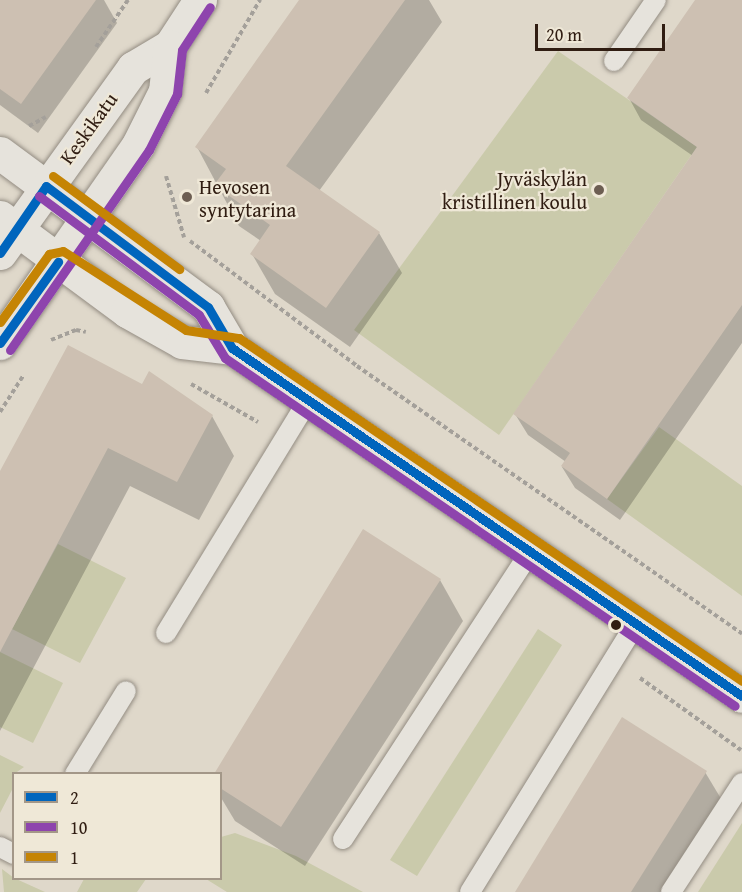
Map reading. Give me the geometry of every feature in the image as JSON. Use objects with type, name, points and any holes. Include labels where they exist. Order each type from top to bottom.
[{"type":"main road","name":"Keskikatu","points":[[5,233],[46,186],[133,68],[170,46],[200,0]]},
{"type":"main road","name":"Keskikatu","points":[[0,343],[90,218],[165,91],[170,46]]},
{"type":"main road","points":[[0,153],[208,307],[232,348],[532,549],[742,696]]},
{"type":"main road","points":[[5,233],[58,262],[127,311],[182,342],[232,348]]},
{"type":"lane","points":[[614,61],[656,0]]},
{"type":"lane","points":[[166,633],[309,399]]},
{"type":"lane","points":[[343,839],[532,549]]},
{"type":"lane","points":[[470,892],[637,622]]},
{"type":"lane","points":[[76,772],[126,691]]},
{"type":"lane","points":[[671,892],[742,783]]},
{"type":"path","points":[[200,102],[260,0]]},
{"type":"path","points":[[165,163],[182,235],[357,366],[742,634]]},
{"type":"path","points":[[182,379],[285,438]]},
{"type":"path","points":[[613,660],[742,751]]},
{"type":"green space","points":[[558,51],[697,147],[499,435],[354,330]]},
{"type":"green space","points":[[659,427],[742,486],[742,596],[607,499]]},
{"type":"green space","points":[[58,544],[126,578],[80,663],[12,629]]},
{"type":"green space","points":[[538,629],[562,645],[417,876],[390,860]]},
{"type":"green space","points":[[0,652],[63,683],[33,743],[0,727]]},
{"type":"green space","points":[[0,755],[24,767],[17,772],[12,772],[12,790],[0,813]]},
{"type":"green space","points":[[742,823],[742,892],[698,892]]},
{"type":"green space","points":[[235,833],[296,856],[363,892],[227,892],[208,880],[222,880],[222,837]]},
{"type":"green space","points":[[2,869],[12,876],[12,880],[18,880],[45,892],[4,892]]},
{"type":"green space","points":[[83,880],[145,880],[137,892],[77,892]]},
{"type":"building","points":[[0,0],[96,0],[21,104],[0,89]]},
{"type":"building","points":[[299,0],[405,0],[286,166],[380,232],[326,308],[250,254],[270,225],[214,185],[226,169],[195,147]]},
{"type":"building","points":[[695,0],[742,0],[742,305],[607,499],[561,466],[570,453],[513,414],[697,147],[627,98]]},
{"type":"building","points":[[68,345],[142,384],[149,371],[213,415],[177,482],[108,448],[0,652],[0,471]]},
{"type":"building","points":[[363,529],[441,579],[281,827],[222,789],[222,772],[215,772]]},
{"type":"building","points":[[622,717],[707,771],[631,892],[515,892]]},
{"type":"transit line","name":"10","points":[[10,350],[149,150],[177,94],[182,50],[210,7]]},
{"type":"transit line","name":"1","points":[[53,176],[179,269]]},
{"type":"transit line","name":"2","points":[[0,253],[46,186],[208,307],[232,348],[742,696]]},
{"type":"transit line","name":"10","points":[[39,196],[199,315],[225,358],[735,706]]},
{"type":"transit line","name":"1","points":[[0,322],[49,254],[63,251],[186,330],[239,338],[742,681]]},
{"type":"transit line","name":"2","points":[[0,343],[58,262]]},
{"type":"place","name":"Jyväskylän kristillinen koulu","points":[[599,190]]},
{"type":"place","name":"Hevosen syntytarina","points":[[187,197]]}]
